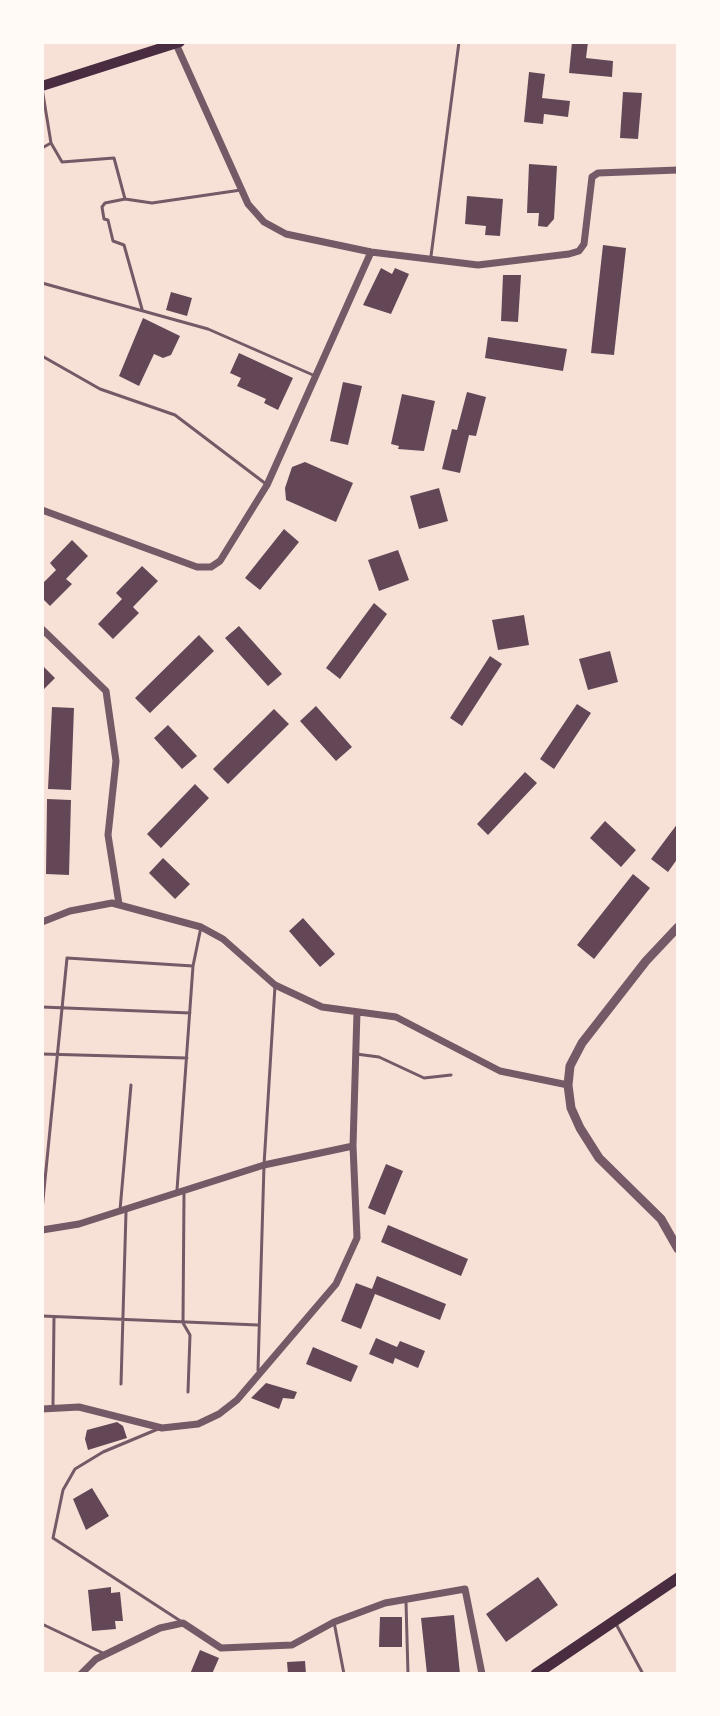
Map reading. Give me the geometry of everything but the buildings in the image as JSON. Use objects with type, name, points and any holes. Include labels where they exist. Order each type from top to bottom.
[{"type":"main road","points":[[42,87],[178,43]]},
{"type":"main road","points":[[536,1674],[678,1578]]},
{"type":"street","points":[[178,43],[241,190],[259,219],[274,229],[371,252],[478,265],[579,251],[586,232],[592,177],[598,173],[678,170]]},
{"type":"street","points":[[42,510],[197,567],[211,567],[220,561],[267,485],[371,252]]},
{"type":"street","points":[[42,629],[106,691],[116,761],[108,835],[119,904]]},
{"type":"street","points":[[42,922],[93,905],[119,904],[201,927],[223,939],[275,985],[322,1007],[396,1017],[500,1071],[568,1085]]},
{"type":"street","points":[[678,927],[646,961],[582,1043],[570,1066],[568,1085],[571,1108],[593,1148],[661,1219],[678,1249]]},
{"type":"street","points":[[42,1409],[79,1407],[162,1428],[198,1424],[219,1414],[258,1378],[336,1284],[357,1238],[353,1146],[357,1012]]},
{"type":"street","points":[[42,1230],[79,1224],[264,1165],[353,1146]]},
{"type":"street","points":[[81,1674],[85,1667],[105,1654],[148,1631],[183,1623],[213,1645],[235,1649],[292,1645],[334,1622],[405,1598],[465,1589],[482,1674]]},
{"type":"lane","points":[[431,257],[459,42]]},
{"type":"lane","points":[[42,87],[51,143],[62,162],[114,158],[125,199]]},
{"type":"lane","points":[[42,148],[51,143]]},
{"type":"lane","points":[[142,310],[124,245],[113,241],[102,207],[109,201],[125,199],[152,203],[241,190]]},
{"type":"lane","points":[[42,283],[208,329],[316,377]]},
{"type":"lane","points":[[42,356],[100,389],[175,415],[267,485]]},
{"type":"lane","points":[[188,1392],[190,1335],[183,1323],[180,1191],[193,966],[201,927]]},
{"type":"lane","points":[[42,1210],[65,1007],[67,958],[193,966]]},
{"type":"lane","points":[[258,1378],[264,1165],[275,985]]},
{"type":"lane","points":[[42,1007],[190,1013]]},
{"type":"lane","points":[[42,1054],[187,1058]]},
{"type":"lane","points":[[356,1054],[379,1057],[424,1078],[451,1075]]},
{"type":"lane","points":[[121,1384],[123,1209],[131,1085]]},
{"type":"lane","points":[[42,1316],[259,1325]]},
{"type":"lane","points":[[53,1409],[54,1317]]},
{"type":"lane","points":[[162,1428],[103,1452],[75,1469],[63,1490],[53,1538],[183,1623]]},
{"type":"lane","points":[[405,1598],[408,1674]]},
{"type":"lane","points":[[614,1621],[643,1674]]},
{"type":"lane","points":[[334,1622],[344,1674]]},
{"type":"lane","points":[[42,1624],[105,1654]]}]
